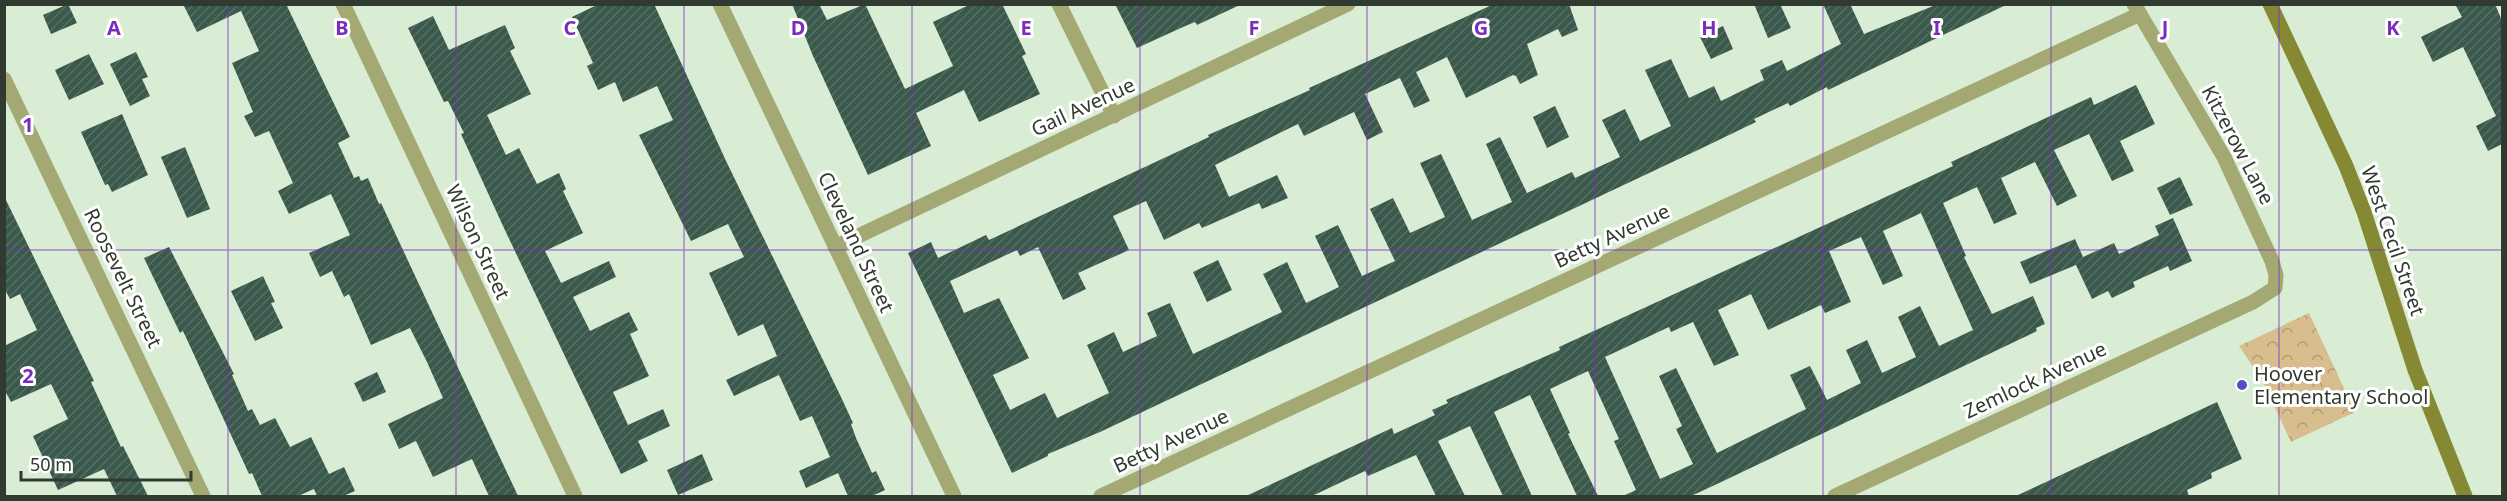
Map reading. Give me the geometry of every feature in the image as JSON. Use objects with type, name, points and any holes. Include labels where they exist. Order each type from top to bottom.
[{"type":"main road","name":"West Cecil Street","points":[[2270,4],[2346,166],[2364,212],[2415,370],[2465,496]]},
{"type":"street","name":"Wilson Street","points":[[343,4],[575,496]]},
{"type":"street","name":"Cleveland Street","points":[[720,4],[954,496]]},
{"type":"street","points":[[1059,4],[1114,116]]},
{"type":"street","name":"Gail Avenue","points":[[835,247],[1348,4]]},
{"type":"street","name":"Kitzerow Lane","points":[[2137,9],[2224,157],[2272,261],[2276,275],[2275,288],[2253,302]]},
{"type":"street","name":"Betty Avenue","points":[[1101,496],[2137,9]]},
{"type":"street","name":"Roosevelt Street","points":[[4,79],[204,496]]},
{"type":"street","name":"Zemlock Avenue","points":[[1835,496],[2253,302]]},
{"type":"green space","points":[[2309,313],[2355,412],[2291,442],[2262,380],[2239,346]]},
{"type":"building","points":[[68,4],[77,23],[51,34],[43,15]]},
{"type":"building","points":[[183,4],[286,4],[350,137],[338,143],[354,178],[359,176],[361,181],[368,178],[379,204],[381,203],[518,496],[489,496],[472,459],[433,477],[416,441],[399,449],[388,424],[443,398],[427,362],[410,328],[371,345],[349,294],[344,297],[332,271],[320,277],[309,253],[350,235],[331,194],[289,214],[278,191],[293,183],[269,131],[255,137],[244,116],[253,112],[232,63],[259,51],[241,11],[197,32]]},
{"type":"building","points":[[599,4],[654,4],[727,163],[841,397],[872,473],[876,471],[885,490],[872,496],[848,496],[838,473],[806,488],[799,471],[830,457],[812,416],[800,421],[779,375],[734,396],[726,380],[777,356],[763,324],[738,336],[709,273],[744,257],[728,224],[691,241],[639,135],[673,120],[657,86],[623,102],[615,82],[598,90],[587,66],[593,63],[572,17]]},
{"type":"building","points":[[792,4],[819,4],[827,20],[865,4],[905,89],[953,66],[933,22],[971,4],[1002,4],[1026,54],[1022,56],[1040,94],[979,122],[964,90],[916,113],[931,146],[868,175],[813,56]]},
{"type":"building","points":[[1115,4],[1242,4],[1197,25],[1195,22],[1137,48]]},
{"type":"building","points":[[1494,4],[1569,4],[1578,30],[1562,37],[1558,29],[1527,44],[1538,75],[1520,84],[1513,75],[1466,98],[1447,57],[1416,72],[1430,101],[1414,108],[1400,78],[1365,94],[1383,132],[1367,140],[1354,112],[1304,136],[1298,124],[1215,165],[1229,197],[1277,175],[1288,198],[1262,209],[1259,203],[1202,228],[1199,223],[1164,240],[1146,201],[1113,216],[1129,250],[1078,273],[1086,289],[1063,300],[1038,247],[1020,256],[1017,250],[950,281],[964,313],[999,298],[1029,358],[993,375],[1010,410],[1045,393],[1057,418],[1109,393],[1087,345],[1114,332],[1123,352],[1157,336],[1147,313],[1170,303],[1193,354],[1282,312],[1263,274],[1287,262],[1306,303],[1339,287],[1315,236],[1338,225],[1362,276],[1395,261],[1370,209],[1393,198],[1410,233],[1445,217],[1420,163],[1441,154],[1472,220],[1512,202],[1486,144],[1500,137],[1527,193],[1572,172],[1575,178],[1620,157],[1602,120],[1625,109],[1640,141],[1671,126],[1645,70],[1671,59],[1689,98],[1714,86],[1721,101],[1764,80],[1760,70],[1782,60],[1787,71],[1841,44],[1823,4],[1850,4],[1864,34],[1938,4],[2008,4],[1828,90],[1827,87],[1790,106],[1788,103],[1754,119],[1756,122],[1700,149],[1100,432],[1048,454],[1012,473],[908,253],[931,242],[938,258],[986,235],[989,240],[1209,137],[1208,135]]},
{"type":"building","points":[[1754,4],[1780,4],[1791,28],[1768,38]]},
{"type":"building","points":[[2455,4],[2495,4],[2502,21],[2502,144],[2488,151],[2476,126],[2496,116],[2463,47],[2433,62],[2421,37],[2462,17]]},
{"type":"building","points":[[433,16],[449,50],[505,25],[515,48],[510,51],[531,94],[487,115],[506,155],[519,148],[537,184],[559,173],[566,189],[563,191],[583,233],[545,251],[561,283],[609,261],[616,277],[573,297],[590,331],[629,312],[638,330],[630,334],[649,376],[613,392],[628,425],[663,409],[670,426],[638,441],[648,461],[621,474],[503,226],[461,134],[464,133],[448,101],[444,102],[408,28]]},
{"type":"building","points":[[1723,26],[1733,49],[1711,59],[1700,37]]},
{"type":"building","points":[[136,52],[148,77],[142,79],[150,96],[130,106],[110,64]]},
{"type":"building","points":[[89,54],[104,84],[69,100],[55,70]]},
{"type":"building","points":[[2136,85],[2155,124],[2120,141],[2134,171],[2112,181],[2089,134],[2054,150],[2077,196],[2057,206],[2035,162],[2001,178],[2017,214],[1994,224],[1977,187],[1943,203],[1966,256],[1964,257],[1992,314],[2033,296],[2045,324],[2036,328],[2037,331],[1691,496],[1623,496],[1636,490],[1614,441],[1619,439],[1588,371],[1550,389],[1570,433],[1568,434],[1598,496],[1577,496],[1530,395],[1494,412],[1532,496],[1503,496],[1470,426],[1438,441],[1465,496],[1436,496],[1416,455],[1368,476],[1365,471],[1312,496],[1246,496],[1392,428],[1394,434],[1435,415],[1432,410],[1448,403],[1446,400],[1560,350],[1559,347],[1953,166],[1951,162],[2091,97],[2094,105]],"holes":[[[1921,213],[1973,330],[1939,346],[1920,306],[1898,317],[1916,357],[1882,373],[1867,340],[1846,350],[1861,383],[1827,400],[1810,366],[1790,375],[1806,409],[1717,453],[1676,368],[1659,376],[1682,426],[1676,429],[1693,464],[1660,479],[1605,357],[1669,327],[1671,332],[1693,322],[1714,366],[1739,355],[1718,310],[1751,294],[1768,330],[1821,305],[1825,313],[1851,302],[1829,251],[1861,237],[1883,285],[1903,276],[1883,231]]]},
{"type":"building","points":[[1555,106],[1569,137],[1547,148],[1533,117]]},
{"type":"building","points":[[122,114],[148,175],[112,192],[108,184],[105,185],[81,132]]},
{"type":"building","points":[[185,147],[210,209],[187,218],[161,157]]},
{"type":"building","points":[[2180,177],[2193,205],[2170,215],[2157,188]]},
{"type":"building","points":[[4,196],[94,381],[91,382],[121,447],[123,446],[148,496],[117,496],[104,469],[58,490],[33,436],[68,419],[51,384],[11,402],[4,389],[4,346],[37,330],[20,294],[10,299],[4,288]]},
{"type":"building","points":[[2173,218],[2192,261],[2170,271],[2168,266],[2133,282],[2135,287],[2112,298],[2108,291],[2092,299],[2076,265],[2030,284],[2020,262],[2075,239],[2083,257],[2114,243],[2119,254],[2159,235],[2155,226]]},
{"type":"building","points":[[169,247],[234,374],[232,375],[248,411],[252,409],[260,425],[275,418],[290,447],[311,437],[329,474],[344,467],[355,491],[343,496],[317,496],[314,489],[298,496],[262,496],[252,473],[249,474],[183,331],[180,333],[144,258]]},
{"type":"building","points":[[1218,260],[1232,290],[1207,302],[1193,272]]},
{"type":"building","points":[[263,276],[275,302],[271,303],[283,328],[255,341],[231,291]]},
{"type":"building","points":[[377,372],[386,392],[363,402],[354,383]]},
{"type":"building","points":[[2217,402],[2242,459],[2211,473],[2212,478],[2187,490],[2189,496],[2016,496]]},
{"type":"building","points":[[702,454],[713,480],[678,495],[667,470]]},
{"type":"place","name":"Hoover Elementary School","points":[[2242,385]]}]
